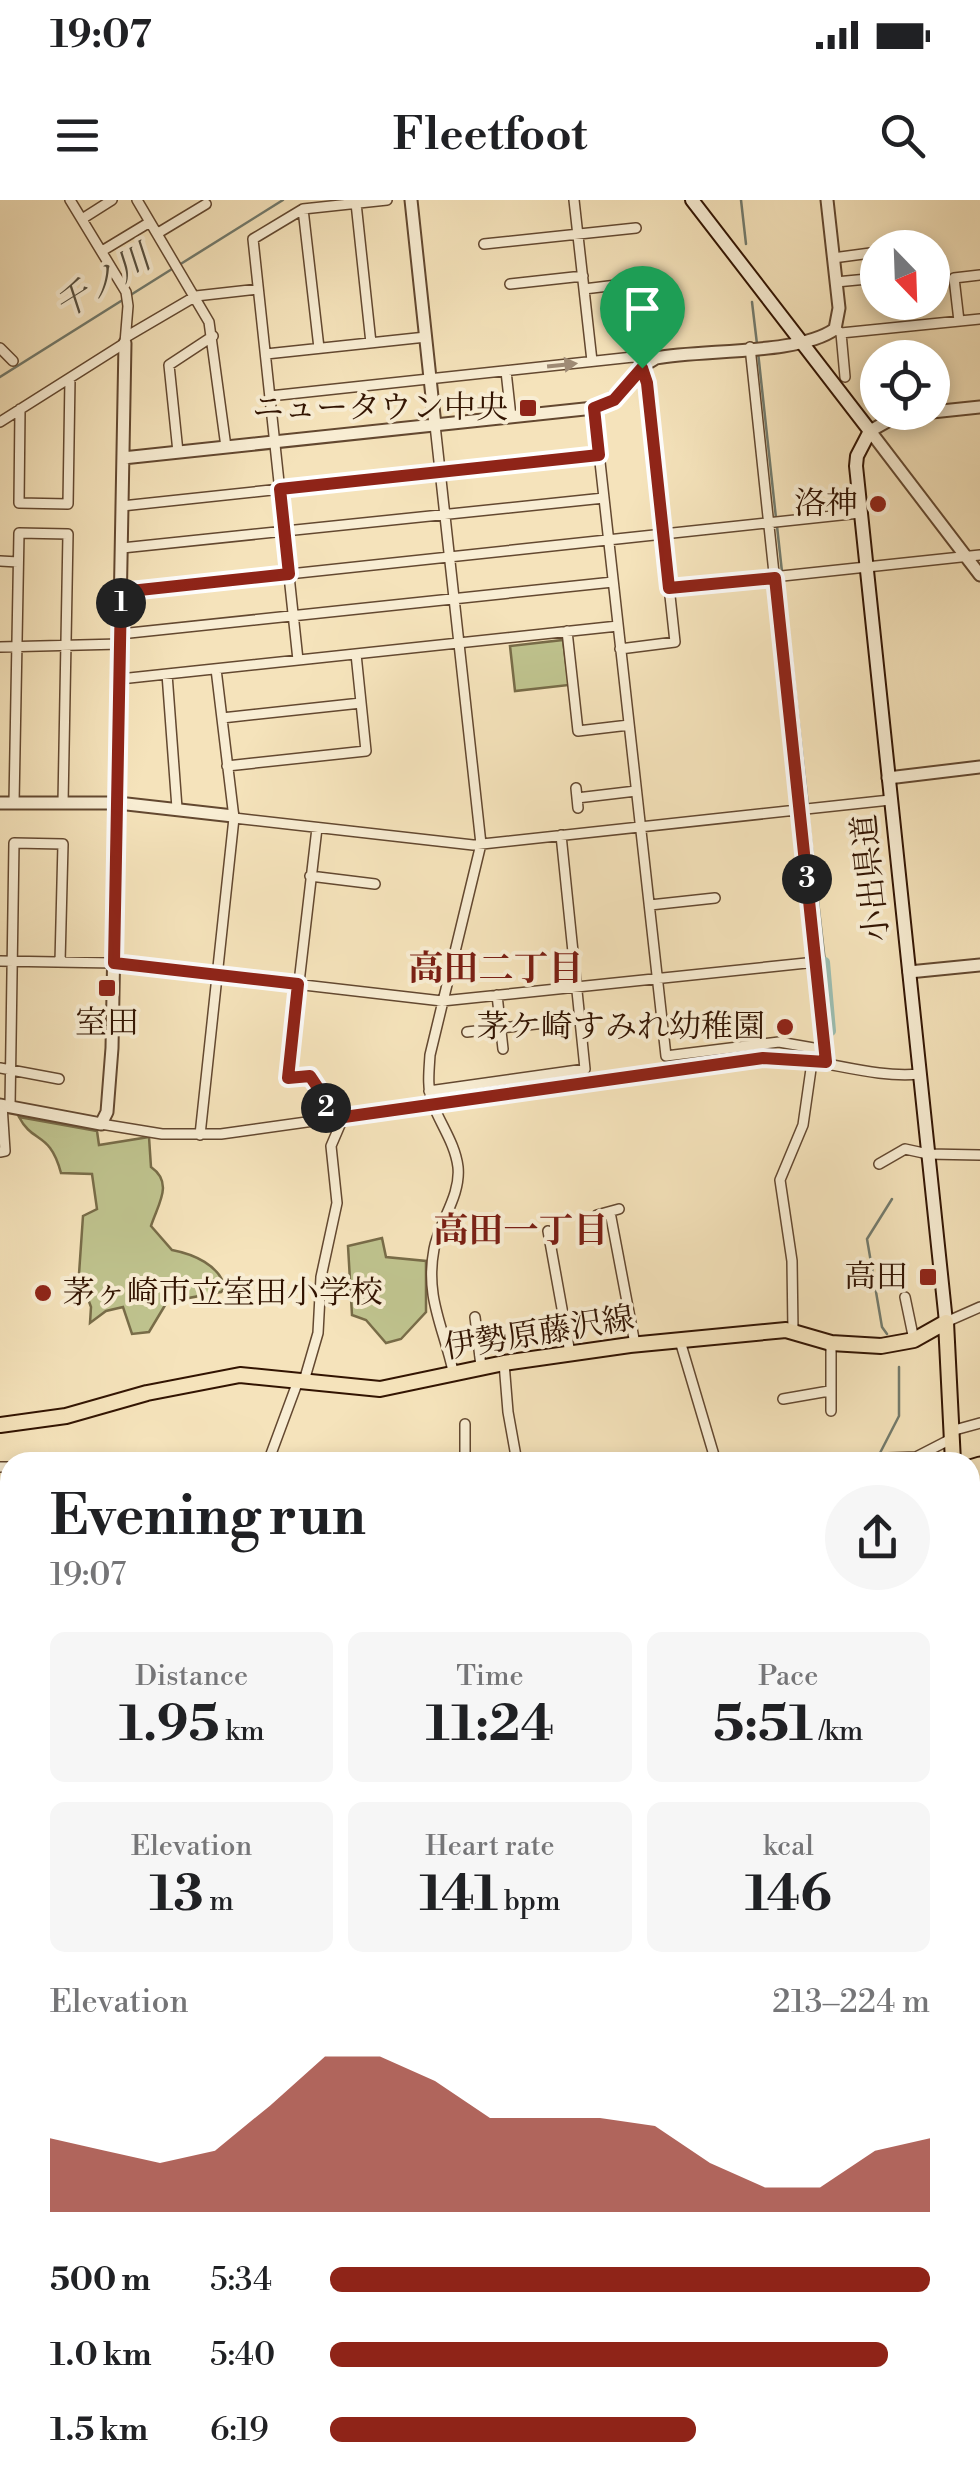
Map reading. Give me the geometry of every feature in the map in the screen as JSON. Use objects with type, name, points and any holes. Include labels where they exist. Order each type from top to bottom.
[{"type":"main road","points":[[692,200],[870,431]]},
{"type":"main road","name":"小出県道","points":[[870,431],[857,456],[860,513],[946,1322]]},
{"type":"main road","points":[[946,1322],[952,1452]]},
{"type":"main road","name":"伊勢原藤沢線","points":[[0,1425],[66,1416],[147,1393],[240,1374],[380,1390],[453,1371],[570,1353],[793,1330],[830,1342],[881,1346],[914,1340],[946,1322]]},
{"type":"street","points":[[70,200],[127,296],[111,1074],[108,1112],[101,1124]]},
{"type":"street","points":[[82,219],[112,200]]},
{"type":"street","points":[[137,200],[196,296],[213,336],[226,447]]},
{"type":"street","points":[[298,660],[253,239],[303,209],[388,200]]},
{"type":"street","points":[[411,200],[482,844],[430,1055],[429,1091],[458,1172],[437,1233],[432,1284],[432,1301],[446,1336],[453,1371]]},
{"type":"street","points":[[574,200],[592,361]]},
{"type":"street","points":[[828,200],[838,331],[846,376]]},
{"type":"street","points":[[158,233],[206,204]]},
{"type":"street","points":[[356,204],[371,342]]},
{"type":"street","points":[[303,209],[318,348]]},
{"type":"street","points":[[102,252],[150,222]]},
{"type":"street","points":[[484,244],[636,228]]},
{"type":"street","points":[[833,258],[860,254]]},
{"type":"street","points":[[959,321],[954,278],[980,275]]},
{"type":"street","points":[[510,284],[583,276]]},
{"type":"street","points":[[584,288],[658,280]]},
{"type":"street","points":[[836,282],[860,280]]},
{"type":"street","points":[[0,422],[196,296],[258,289]]},
{"type":"street","points":[[123,458],[594,408],[614,400],[645,365],[668,356],[802,342],[838,331],[980,318]]},
{"type":"street","points":[[178,452],[169,364],[213,336]]},
{"type":"street","points":[[266,354],[426,337]]},
{"type":"street","points":[[754,347],[826,1062]]},
{"type":"street","points":[[0,348],[13,362]]},
{"type":"street","points":[[270,396],[634,357],[645,365],[674,642],[620,649]]},
{"type":"street","points":[[506,371],[511,417]]},
{"type":"street","points":[[20,409],[19,503],[68,504],[70,378]]},
{"type":"street","points":[[950,410],[980,407]]},
{"type":"street","points":[[594,408],[666,1056],[764,1043],[825,1050]]},
{"type":"street","points":[[870,431],[980,575]]},
{"type":"street","points":[[122,506],[599,455]]},
{"type":"street","points":[[122,548],[604,498]]},
{"type":"street","points":[[121,592],[860,513]]},
{"type":"street","points":[[14,803],[19,533],[68,534],[64,803]]},
{"type":"street","points":[[669,588],[980,555]]},
{"type":"street","points":[[0,562],[18,562]]},
{"type":"street","points":[[0,647],[66,646],[293,616],[613,582]]},
{"type":"street","points":[[120,679],[618,626]]},
{"type":"street","points":[[567,631],[578,731],[629,725]]},
{"type":"street","points":[[227,766],[366,750],[356,654]]},
{"type":"street","points":[[200,1135],[233,817],[216,669]]},
{"type":"street","points":[[167,674],[177,808]]},
{"type":"street","points":[[222,718],[361,703]]},
{"type":"street","points":[[888,778],[980,768]]},
{"type":"street","points":[[577,798],[636,791]]},
{"type":"street","points":[[0,803],[118,802],[317,828],[482,844],[890,800]]},
{"type":"street","points":[[317,828],[288,1078],[310,1076],[330,1119]]},
{"type":"street","points":[[429,1091],[585,1069],[561,835]]},
{"type":"street","points":[[0,1152],[5,1151],[6,962],[14,843],[63,844],[60,962]]},
{"type":"street","points":[[310,876],[375,884]]},
{"type":"street","points":[[650,905],[715,898]]},
{"type":"street","points":[[6,962],[114,963],[442,1001],[816,962]]},
{"type":"street","points":[[909,972],[980,965]]},
{"type":"street","points":[[496,995],[502,1049]]},
{"type":"street","points":[[467,1032],[580,1019]]},
{"type":"street","points":[[4,1105],[147,1132],[200,1135],[763,1058],[826,1062],[890,1076],[920,1074]]},
{"type":"street","points":[[793,1330],[792,1262],[779,1186],[804,1125],[812,1062]]},
{"type":"street","points":[[5,1069],[58,1079]]},
{"type":"street","points":[[272,1452],[318,1332],[322,1277],[336,1203],[331,1146],[343,1118]]},
{"type":"street","points":[[880,1164],[906,1149],[928,1154],[980,1155]]},
{"type":"street","points":[[597,1215],[614,1210],[635,1344]]},
{"type":"street","points":[[548,1231],[570,1353]]},
{"type":"street","points":[[905,1296],[914,1340]]},
{"type":"street","points":[[946,1322],[980,1307]]},
{"type":"street","points":[[475,1317],[481,1366]]},
{"type":"street","points":[[680,1341],[713,1452]]},
{"type":"street","points":[[830,1342],[831,1411]]},
{"type":"street","points":[[504,1363],[516,1452]]},
{"type":"street","points":[[783,1399],[829,1391]]},
{"type":"street","points":[[924,1452],[980,1423]]},
{"type":"street","points":[[465,1424],[465,1452]]},
{"type":"street","points":[[0,1621],[0,1647]]},
{"type":"green space","points":[[563,640],[569,685],[515,691],[510,646]]},
{"type":"green space","points":[[19,1117],[97,1131],[99,1145],[149,1137],[151,1167],[163,1187],[151,1226],[172,1250],[212,1267],[225,1288],[167,1302],[149,1332],[132,1334],[123,1307],[106,1311],[90,1323],[91,1307],[79,1274],[83,1216],[97,1209],[92,1174],[61,1173],[52,1150]]},
{"type":"green space","points":[[382,1238],[386,1257],[426,1261],[426,1312],[401,1339],[386,1343],[366,1320],[352,1315],[348,1246]]},
{"type":"waterway","name":"千ノ川","points":[[179,265],[283,200]]},
{"type":"waterway","points":[[741,200],[746,244]]},
{"type":"waterway","name":"千ノ川","points":[[0,377],[172,269]]},
{"type":"waterway","points":[[752,302],[757,344]]},
{"type":"waterway","points":[[758,352],[776,518]]},
{"type":"waterway","points":[[777,526],[782,572]]},
{"type":"waterway","points":[[783,580],[808,806]]},
{"type":"waterway","points":[[808,814],[825,962]]},
{"type":"waterway","points":[[825,962],[831,1031]]},
{"type":"waterway","points":[[887,1334],[882,1327],[867,1239],[892,1199]]},
{"type":"waterway","points":[[881,1452],[899,1416],[899,1367]]},
{"type":"place","name":"ニュータウン中央","points":[[528,408]]},
{"type":"place","name":"洛神","points":[[878,504]]},
{"type":"place","name":"室田","points":[[107,988]]},
{"type":"place","name":"茅ケ崎すみれ幼稚園","points":[[785,1027]]},
{"type":"place","name":"高田","points":[[928,1277]]},
{"type":"place","name":"茅ヶ崎市立室田小学校","points":[[43,1293]]},
{"type":"district","name":"高田二丁目","points":[[496,969]]},
{"type":"district","name":"高田一丁目","points":[[521,1231]]},
{"type":"route","points":[[642,368],[647,383],[669,588],[775,578],[826,1062],[763,1058],[330,1119],[310,1076],[288,1078],[298,984],[114,963],[121,592],[289,574],[280,489],[599,455],[594,408],[614,400],[642,368]]}]
